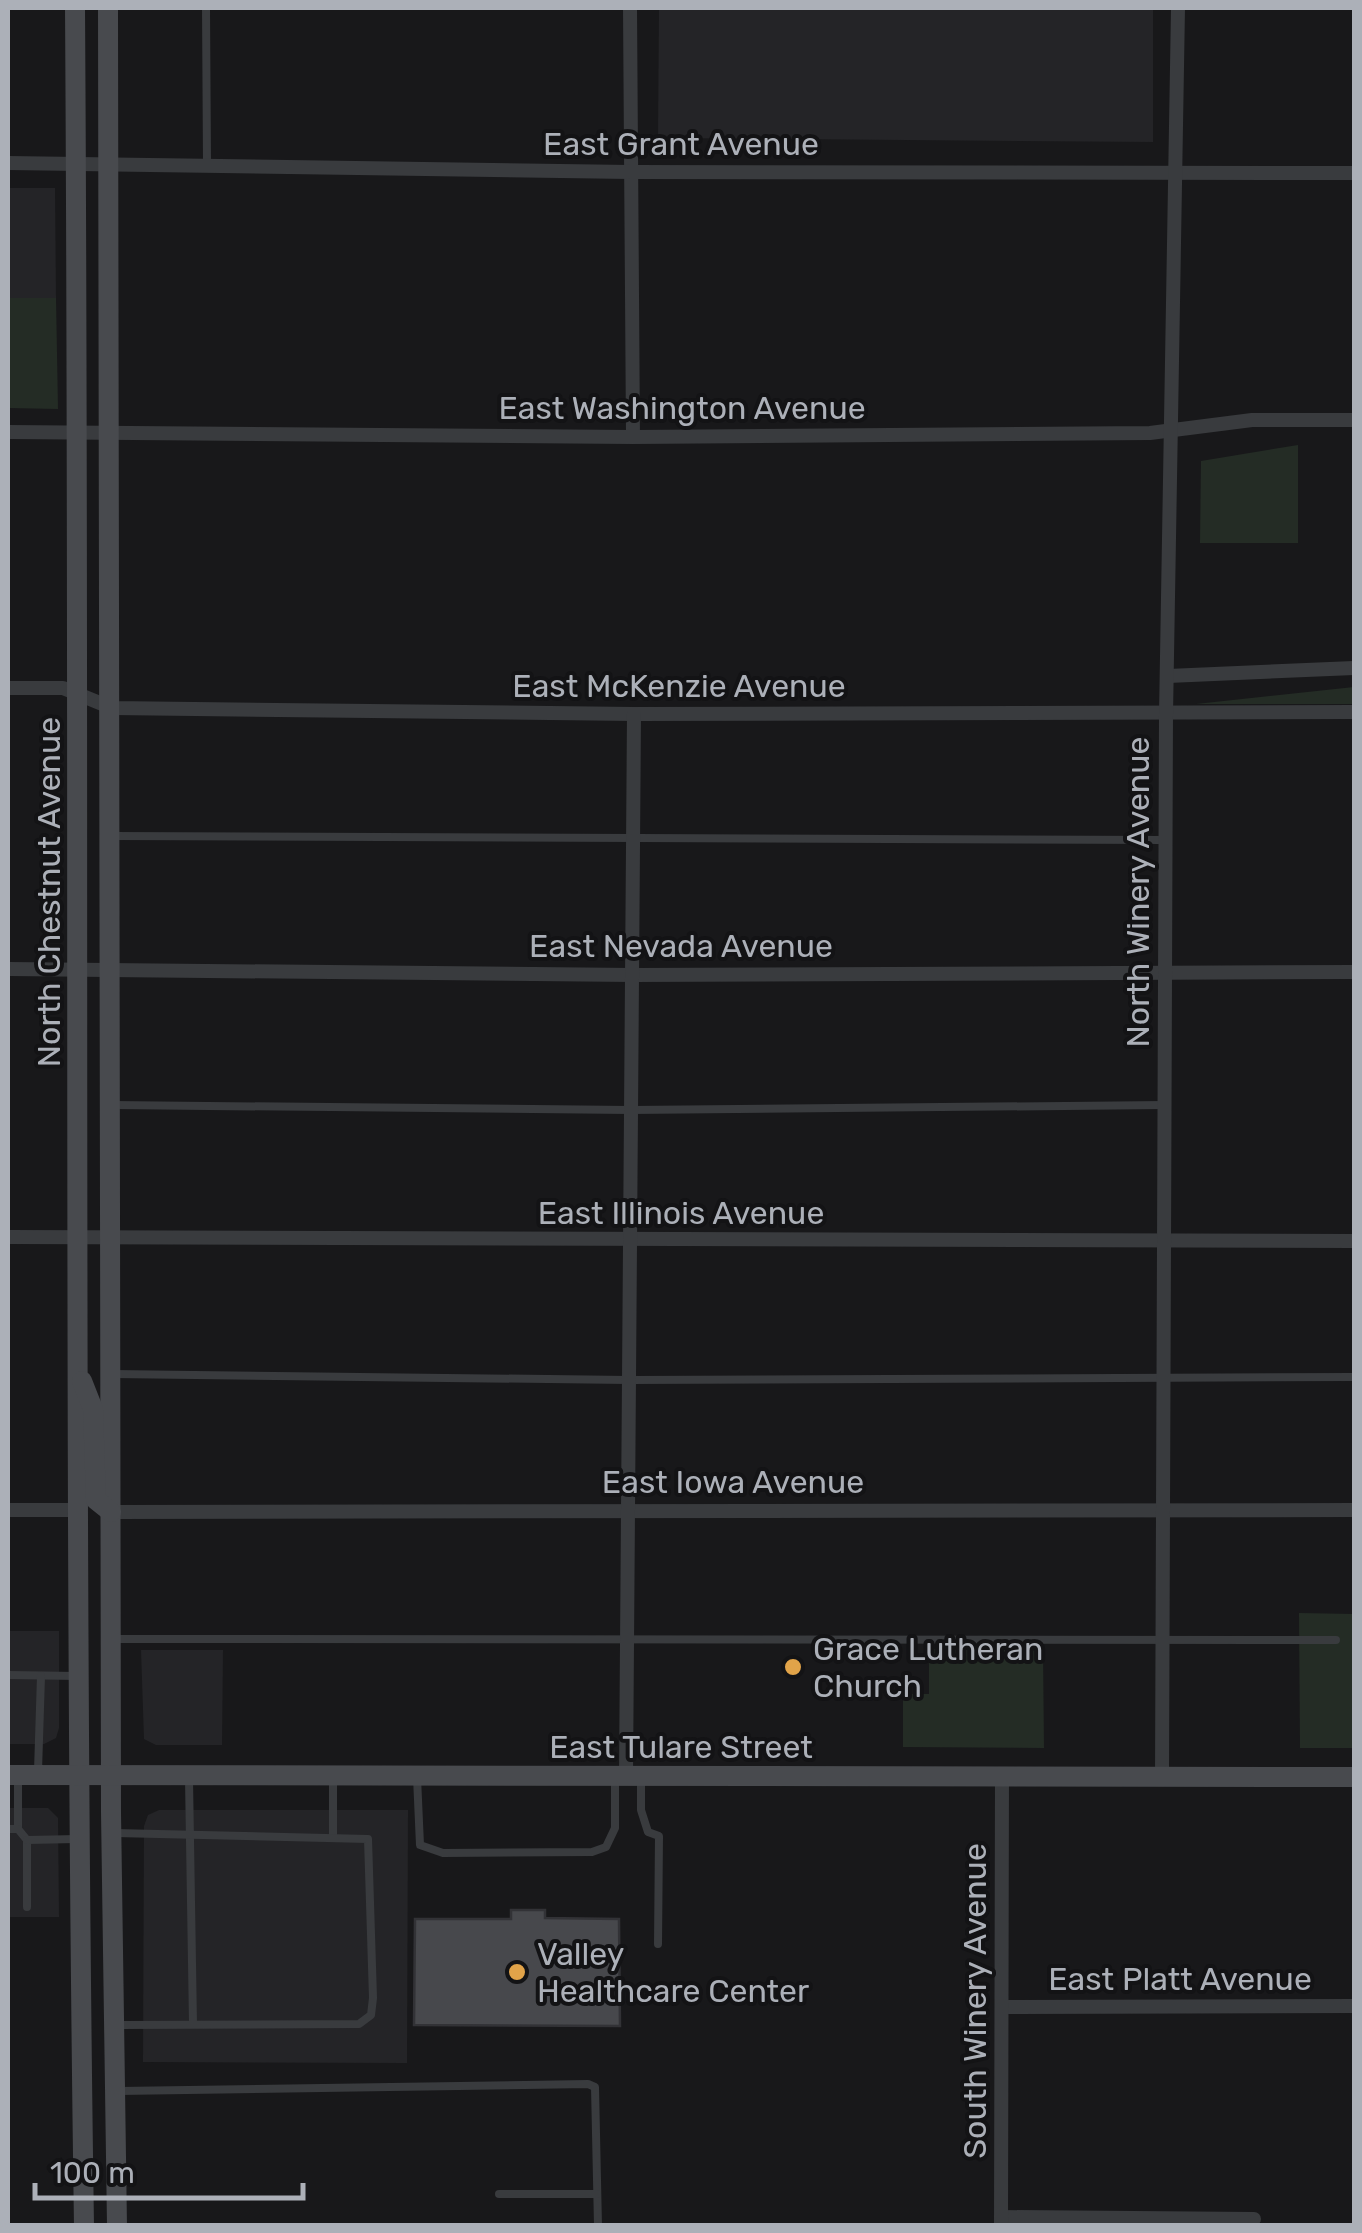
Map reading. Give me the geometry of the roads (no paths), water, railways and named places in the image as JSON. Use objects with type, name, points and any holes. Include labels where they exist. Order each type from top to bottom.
[{"type":"main road","name":"North Chestnut Avenue","points":[[75,8],[80,694],[78,1839],[84,2226]]},
{"type":"main road","name":"North Chestnut Avenue","points":[[108,8],[111,1833],[116,2226]]},
{"type":"main road","points":[[78,1375],[93,1409],[96,1500],[111,1512]]},
{"type":"main road","name":"East Tulare Street","points":[[21,1776],[1354,1778]]},
{"type":"street","points":[[630,8],[632,437]]},
{"type":"street","name":"North Winery Avenue","points":[[1162,1777],[1166,715],[1178,8]]},
{"type":"street","name":"East Grant Avenue","points":[[8,163],[630,172],[1354,173]]},
{"type":"street","name":"East Washington Avenue","points":[[8,432],[632,437],[1150,434],[1252,420],[1354,420]]},
{"type":"street","points":[[1168,676],[1354,668]]},
{"type":"street","name":"East McKenzie Avenue","points":[[8,688],[62,688],[112,708],[634,714],[1354,712]]},
{"type":"street","points":[[628,1777],[628,1241],[634,714]]},
{"type":"street","name":"East Nevada Avenue","points":[[8,969],[632,974],[1354,972]]},
{"type":"street","name":"East Illinois Avenue","points":[[8,1237],[1354,1241]]},
{"type":"street","points":[[8,1510],[78,1510]]},
{"type":"street","name":"East Iowa Avenue","points":[[111,1512],[1354,1510]]},
{"type":"street","name":"South Winery Avenue","points":[[1001,2221],[1005,2007],[1002,1777]]},
{"type":"street","name":"East Platt Avenue","points":[[1005,2007],[1354,2006]]},
{"type":"street","points":[[1001,2221],[1254,2219]]},
{"type":"lane","points":[[206,8],[207,164]]},
{"type":"lane","points":[[112,836],[634,841],[1166,840]]},
{"type":"lane","points":[[112,1106],[630,1110],[1164,1106]]},
{"type":"lane","points":[[112,1374],[628,1380],[1354,1377]]},
{"type":"lane","points":[[111,1638],[1336,1640]]},
{"type":"lane","points":[[8,1675],[78,1676]]},
{"type":"lane","points":[[27,1907],[27,1840],[18,1829],[21,1776],[41,1676]]},
{"type":"lane","points":[[189,1777],[194,2024]]},
{"type":"lane","points":[[333,1777],[334,1836]]},
{"type":"lane","points":[[417,1777],[416,1836],[420,1845],[443,1853],[592,1852],[606,1847],[616,1828],[628,1777]]},
{"type":"lane","points":[[628,1777],[648,1832],[659,1836],[658,1944]]},
{"type":"lane","points":[[8,1828],[18,1829]]},
{"type":"lane","points":[[111,1833],[368,1839],[371,2015],[360,2024],[114,2025]]},
{"type":"lane","points":[[27,1840],[78,1839]]},
{"type":"lane","points":[[115,2091],[588,2084],[595,2087],[598,2226]]},
{"type":"lane","points":[[498,2194],[597,2194]]},
{"type":"place","name":"Grace Lutheran Church","points":[[793,1667]]},
{"type":"place","name":"Valley Healthcare Center","points":[[517,1972]]}]
